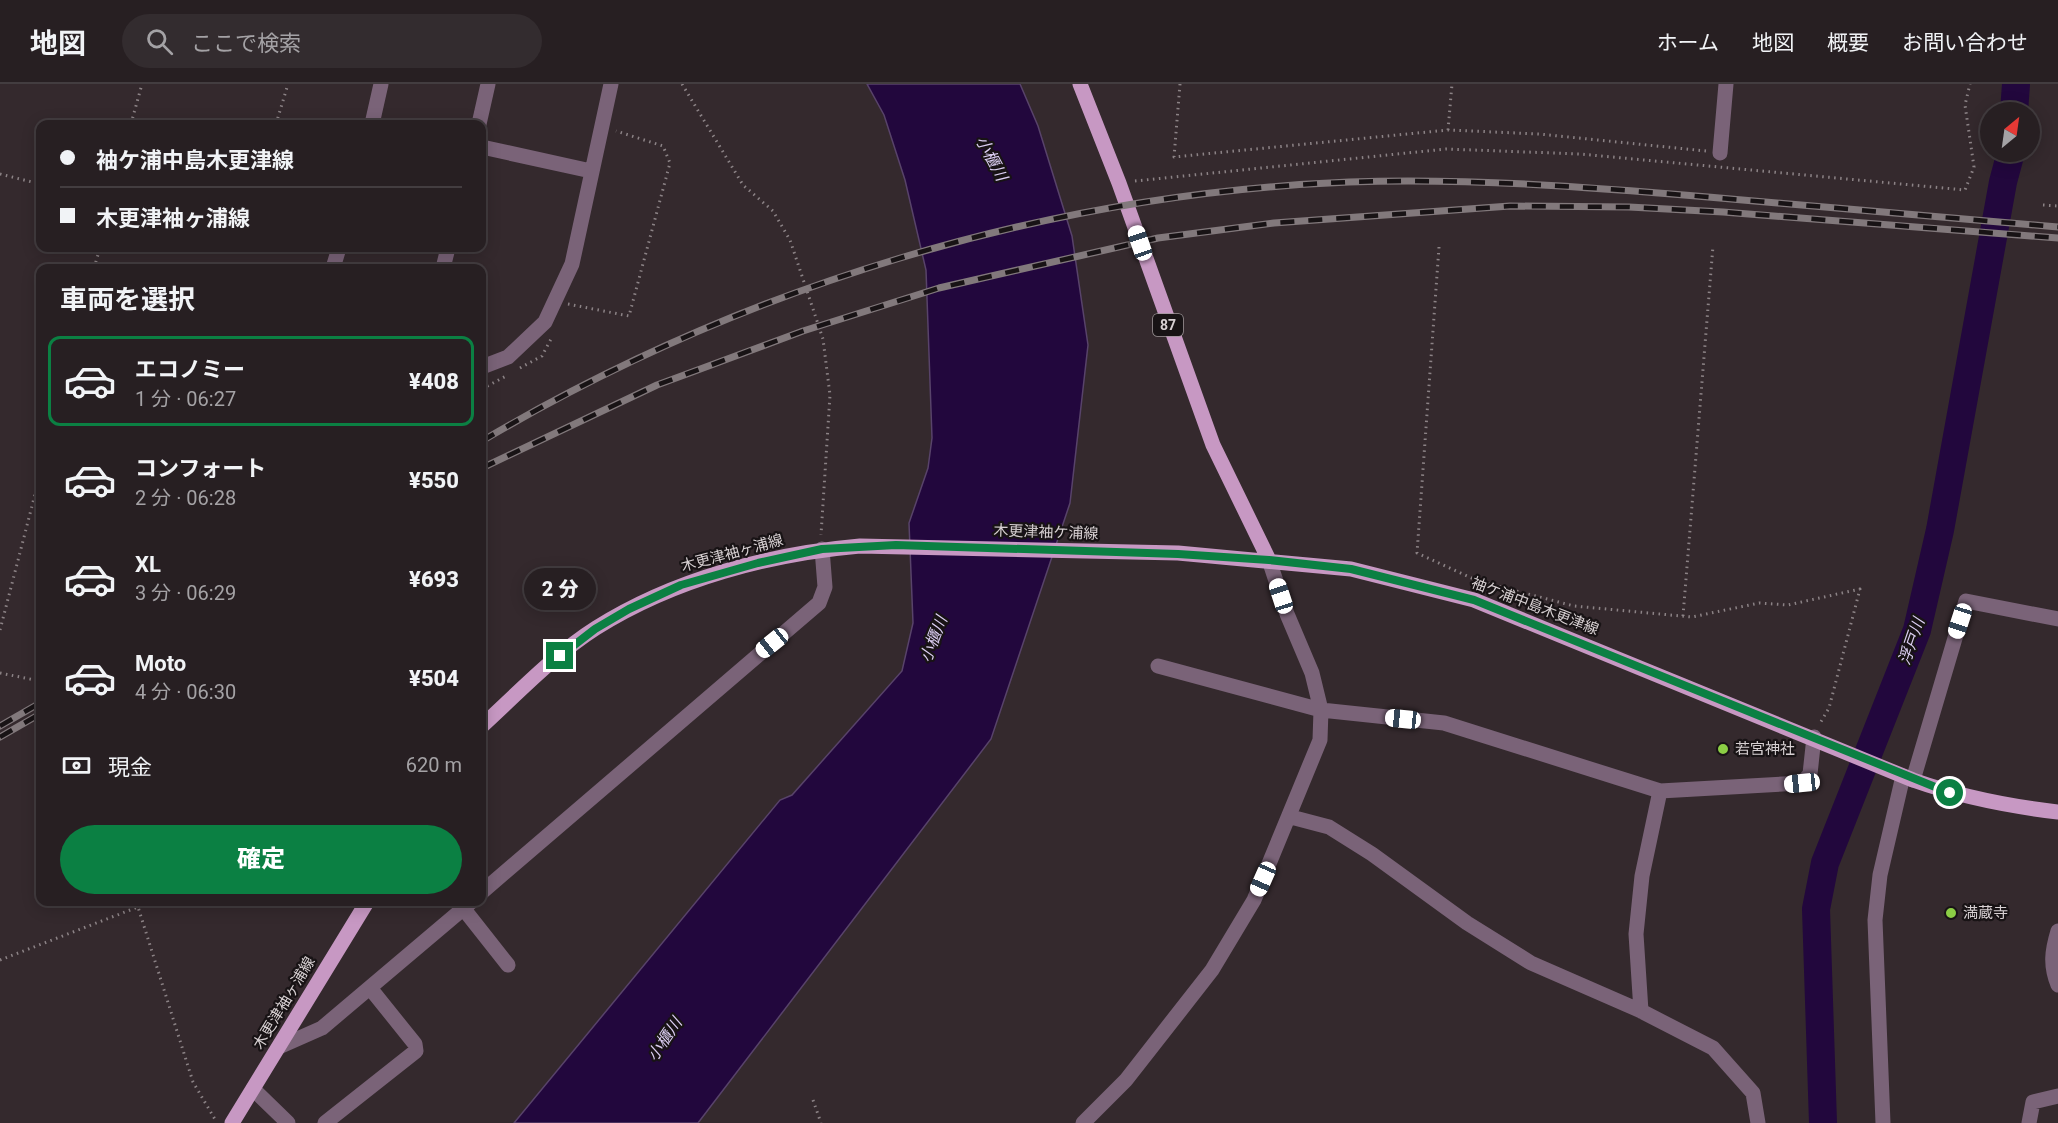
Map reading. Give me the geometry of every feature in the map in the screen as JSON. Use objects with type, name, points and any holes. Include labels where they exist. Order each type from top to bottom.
[{"type":"main road","name":"87","points":[[1080,84],[1119,183],[1213,444],[1269,560]]},
{"type":"main road","name":"木更津袖ケ浦線","points":[[822,549],[896,545],[1178,554],[1269,560]]},
{"type":"main road","name":"木更津袖ヶ浦線","points":[[486,722],[560,656],[595,629],[629,609],[681,585],[758,563],[822,549]]},
{"type":"main road","name":"袖ケ浦中島木更津線","points":[[1269,560],[1351,569],[1474,600],[1950,793],[1995,804],[2058,812]]},
{"type":"main road","name":"木更津袖ヶ浦線","points":[[232,1123],[365,906]]},
{"type":"street","points":[[376,120],[381,84]]},
{"type":"street","points":[[480,120],[488,84]]},
{"type":"street","points":[[486,365],[508,357],[545,322],[572,264],[611,84]]},
{"type":"street","points":[[1720,153],[1726,84]]},
{"type":"street","points":[[486,148],[591,171]]},
{"type":"street","points":[[486,889],[819,603],[825,587],[822,549]]},
{"type":"street","points":[[1083,1123],[1126,1080],[1212,970],[1254,900],[1291,817],[1320,741],[1321,710],[1312,673],[1287,614],[1269,560]]},
{"type":"street","points":[[1883,1123],[1875,920],[1880,875],[1904,776],[1966,601],[2058,619]]},
{"type":"street","points":[[1158,666],[1321,710],[1444,723],[1660,791],[1802,783],[1810,774],[1814,738]]},
{"type":"street","points":[[1641,1011],[1636,934],[1642,876],[1660,791]]},
{"type":"street","points":[[1291,817],[1329,827],[1371,854],[1467,923],[1531,963],[1641,1011],[1713,1048],[1753,1093],[1758,1123]]},
{"type":"street","points":[[279,1047],[322,1028],[466,906]]},
{"type":"street","points":[[468,906],[508,965]]},
{"type":"street","points":[[2058,931],[2051,955],[2052,972],[2058,985]]},
{"type":"street","points":[[325,1123],[416,1051],[414,1044],[370,988]]},
{"type":"street","points":[[253,1089],[288,1123]]},
{"type":"street","points":[[2030,1123],[2033,1102],[2058,1096]]},
{"type":"path","points":[[132,120],[142,84]]},
{"type":"path","points":[[277,120],[288,84]]},
{"type":"path","points":[[682,84],[743,185],[773,211],[779,220],[790,240],[823,339],[830,395],[823,484],[822,549]]},
{"type":"path","points":[[1180,84],[1174,158],[1448,130],[1539,134],[1720,153]]},
{"type":"path","points":[[1448,130],[1452,84]]},
{"type":"path","points":[[1119,183],[1446,149],[1580,154],[1965,190],[1974,167],[1965,105],[1970,84]]},
{"type":"path","points":[[563,314],[568,304],[629,316],[670,163],[663,146],[614,130]]},
{"type":"path","points":[[0,174],[36,183]]},
{"type":"path","points":[[2043,205],[2058,206]]},
{"type":"path","points":[[1683,616],[1713,246]]},
{"type":"path","points":[[1439,248],[1417,553],[1478,580],[1574,606],[1692,617],[1759,603],[1788,606],[1860,589],[1829,708],[1814,738]]},
{"type":"path","points":[[486,387],[542,356],[552,335]]},
{"type":"path","points":[[0,630],[36,490]]},
{"type":"path","points":[[0,673],[36,680]]},
{"type":"path","points":[[0,960],[138,907],[193,1082],[217,1123]]},
{"type":"path","points":[[813,1100],[821,1123]]},
{"type":"water","name":"小櫃川","points":[[867,84],[1020,84],[1038,126],[1072,236],[1088,345],[1070,503],[991,739],[698,1123],[514,1123],[780,800],[792,795],[902,671],[913,623],[909,523],[928,468],[932,438],[926,270],[905,180],[884,115]]},
{"type":"waterway","name":"浮戸川","points":[[2015,102],[2016,84]]},
{"type":"waterway","name":"浮戸川","points":[[1823,1123],[1816,909],[1825,863],[1917,630],[1940,530],[2008,162]]},
{"type":"railway","points":[[486,439],[582,386],[685,337],[791,295],[899,258],[1010,229],[1122,206],[1235,190],[1394,181],[1529,184],[1663,193],[2058,227]]},
{"type":"railway","points":[[486,466],[657,385],[803,331],[939,288],[1158,238],[1274,223],[1510,206],[1629,207],[1723,212],[2058,238]]},
{"type":"railway","points":[[0,726],[36,705]]},
{"type":"railway","points":[[0,737],[36,716]]},
{"type":"place","name":"若宮神社","points":[[1723,749]]},
{"type":"place","name":"満蔵寺","points":[[1951,913]]},
{"type":"route","points":[[560,656],[595,629],[629,609],[681,585],[758,563],[822,549],[896,545],[1178,554],[1269,560],[1351,569],[1474,600],[1913,780],[1950,793]]}]
